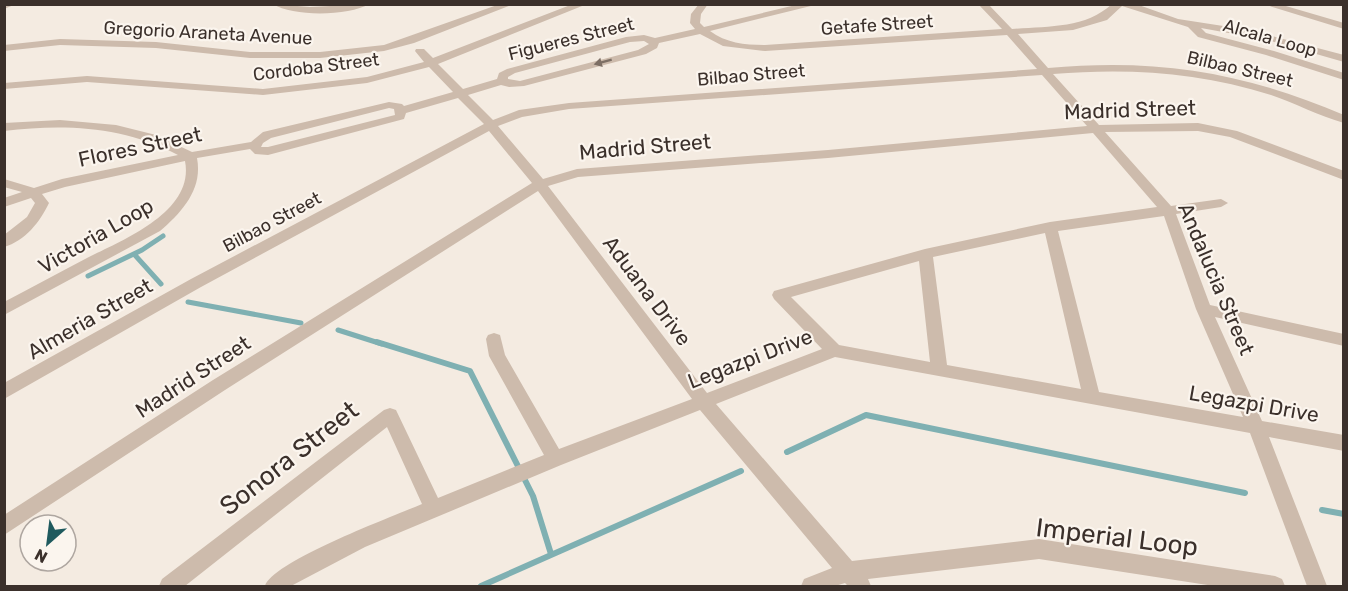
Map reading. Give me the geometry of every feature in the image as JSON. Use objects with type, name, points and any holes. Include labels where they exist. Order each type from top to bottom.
[{"type":"street","points":[[4,6],[12,4]]},
{"type":"street","points":[[277,4],[292,10],[318,11],[365,4]]},
{"type":"street","name":"Gregorio Araneta Avenue","points":[[4,48],[60,42],[156,45],[250,55],[320,55],[384,48],[410,41],[510,4]]},
{"type":"street","name":"Cordoba Street","points":[[4,86],[87,79],[263,92],[367,80],[431,63],[583,4]]},
{"type":"street","points":[[701,31],[695,23],[696,14],[704,4]]},
{"type":"street","name":"Figueres Street","points":[[459,92],[502,81],[509,84],[520,84],[642,52],[653,46],[655,41],[815,4]]},
{"type":"street","name":"Andalucia Street","points":[[982,4],[1011,33],[1169,212],[1204,309],[1256,427],[1317,586]]},
{"type":"street","name":"Getafe Street","points":[[701,31],[718,41],[748,48],[1011,33],[1086,25],[1103,18],[1119,4]]},
{"type":"street","name":"Alcala Loop","points":[[1125,4],[1191,24],[1217,26],[1272,38],[1344,59]]},
{"type":"street","points":[[1267,4],[1344,26]]},
{"type":"street","name":"Alcala Loop","points":[[1191,24],[1202,35],[1270,53],[1344,77]]},
{"type":"street","name":"Aduana Drive","points":[[420,51],[491,125],[540,184],[703,401],[855,579]]},
{"type":"street","name":"Bilbao Street","points":[[196,283],[491,125],[519,114],[569,106],[897,81],[1150,68],[1206,76],[1299,101],[1344,120]]},
{"type":"street","name":"Flores Street","points":[[4,203],[63,183],[254,145],[260,138],[267,135],[389,105],[398,106],[401,111],[459,92]]},
{"type":"street","points":[[4,127],[39,123],[122,129],[153,138],[190,156]]},
{"type":"street","name":"Madrid Street","points":[[4,526],[219,384],[540,184],[577,173],[828,154],[1097,129],[1198,127],[1233,134],[1344,176]]},
{"type":"street","name":"Victoria Loop","points":[[4,309],[155,228],[172,214],[191,183],[194,168],[190,156]]},
{"type":"street","points":[[4,183],[22,186],[35,193],[42,202],[38,214],[22,230],[4,242]]},
{"type":"street","points":[[834,351],[780,295],[925,254],[1050,227],[1221,203]]},
{"type":"street","points":[[1050,227],[1092,399]]},
{"type":"street","points":[[925,254],[939,369]]},
{"type":"street","name":"Almeria Street","points":[[4,392],[196,283]]},
{"type":"street","points":[[1204,309],[1344,340]]},
{"type":"street","points":[[494,339],[497,356],[555,459]]},
{"type":"street","name":"Legazpi Drive","points":[[275,586],[288,576],[358,540],[555,459],[834,351],[1344,443]]},
{"type":"street","name":"Sonora Street","points":[[169,586],[390,415],[434,509]]},
{"type":"street","name":"Imperial Loop","points":[[811,586],[1039,549],[1275,586]]},
{"type":"waterway","points":[[88,276],[142,250],[163,236]]},
{"type":"waterway","points":[[134,254],[161,284]]},
{"type":"waterway","points":[[188,302],[301,323]]},
{"type":"waterway","points":[[338,330],[382,344]]},
{"type":"waterway","points":[[377,342],[470,371],[533,496],[551,554]]},
{"type":"waterway","points":[[787,452],[866,415],[1245,493]]},
{"type":"waterway","points":[[481,586],[741,471]]},
{"type":"waterway","points":[[1322,510],[1344,514]]}]
